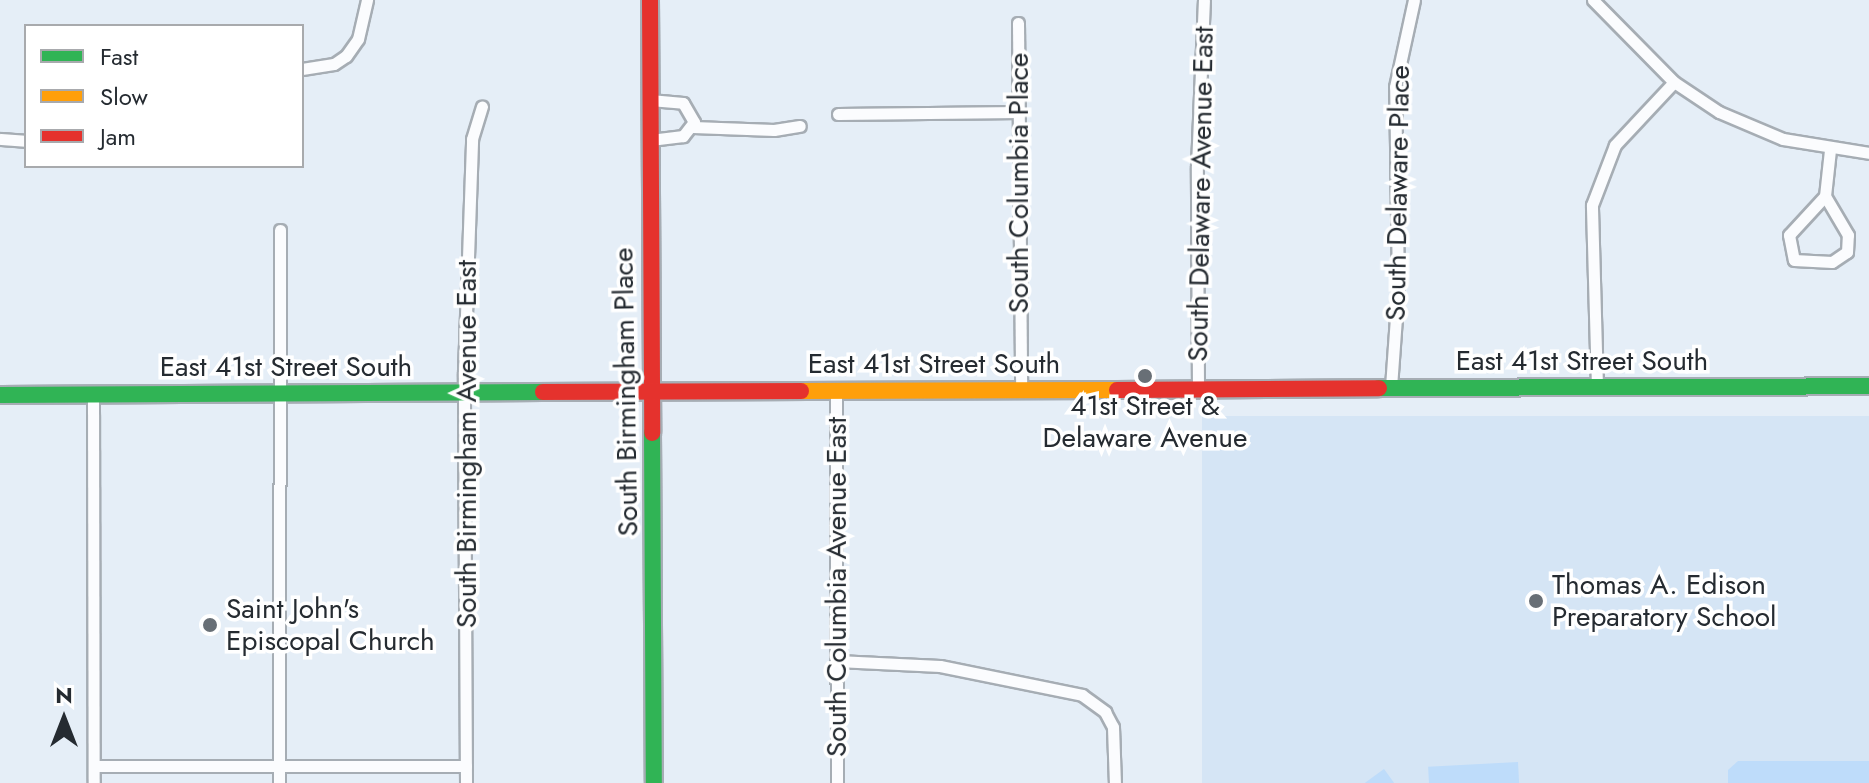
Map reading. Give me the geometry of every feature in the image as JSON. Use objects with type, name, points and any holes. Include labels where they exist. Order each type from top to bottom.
[{"type":"main road","name":"South Birmingham Place","points":[[650,0],[654,783]]},
{"type":"main road","name":"East 41st Street South","points":[[0,395],[1869,386]]},
{"type":"street","points":[[304,68],[334,64],[346,56],[358,39],[367,0]]},
{"type":"street","name":"South Delaware Avenue East","points":[[1198,388],[1197,166],[1204,0]]},
{"type":"street","name":"South Delaware Place","points":[[1391,387],[1398,290],[1394,100],[1414,0]]},
{"type":"street","points":[[1593,0],[1674,82],[1751,127],[1830,150],[1869,153]]},
{"type":"street","name":"South Columbia Place","points":[[1018,23],[1021,391]]},
{"type":"street","points":[[1597,387],[1592,205],[1615,145],[1674,82]]},
{"type":"street","points":[[650,100],[683,103],[693,114],[693,127]]},
{"type":"street","name":"South Birmingham Avenue East","points":[[466,783],[464,393],[472,139],[482,106]]},
{"type":"street","points":[[838,114],[1019,112]]},
{"type":"street","points":[[650,140],[683,136],[693,127],[774,130],[800,126]]},
{"type":"street","points":[[0,139],[24,141]]},
{"type":"street","points":[[1825,196],[1848,235],[1847,252],[1832,262],[1794,260],[1789,235],[1825,196],[1830,150]]},
{"type":"street","points":[[279,783],[280,230]]},
{"type":"street","name":"South Columbia Avenue East","points":[[836,391],[837,783]]},
{"type":"street","points":[[93,394],[94,783]]},
{"type":"street","points":[[837,661],[940,666],[1082,695],[1105,712],[1113,727],[1115,783]]},
{"type":"street","points":[[95,766],[466,766]]},
{"type":"shaded area","name":"Thomas A. Edison Preparatory School","points":[[1202,416],[1869,416],[1869,783],[1202,783]]},
{"type":"shaded area","points":[[1738,761],[1869,761],[1869,783],[1728,783],[1728,770]]},
{"type":"shaded area","points":[[1518,762],[1519,783],[1429,783],[1428,767]]},
{"type":"shaded area","points":[[1384,769],[1394,783],[1365,783]]},
{"type":"traffic: fast","points":[[1379,388],[1869,386]]},
{"type":"traffic: fast","points":[[0,395],[543,392]]},
{"type":"traffic: fast","points":[[652,433],[654,783]]},
{"type":"traffic: slow","points":[[801,391],[1117,390]]},
{"type":"traffic: jam","points":[[650,0],[652,433]]},
{"type":"traffic: jam","points":[[1117,390],[1379,388]]},
{"type":"traffic: jam","points":[[543,392],[801,391]]},
{"type":"place","name":"41st Street & Delaware Avenue","points":[[1145,376]]},
{"type":"place","name":"Thomas A. Edison Preparatory School","points":[[1536,601]]},
{"type":"place","name":"Saint John's Episcopal Church","points":[[210,625]]}]
